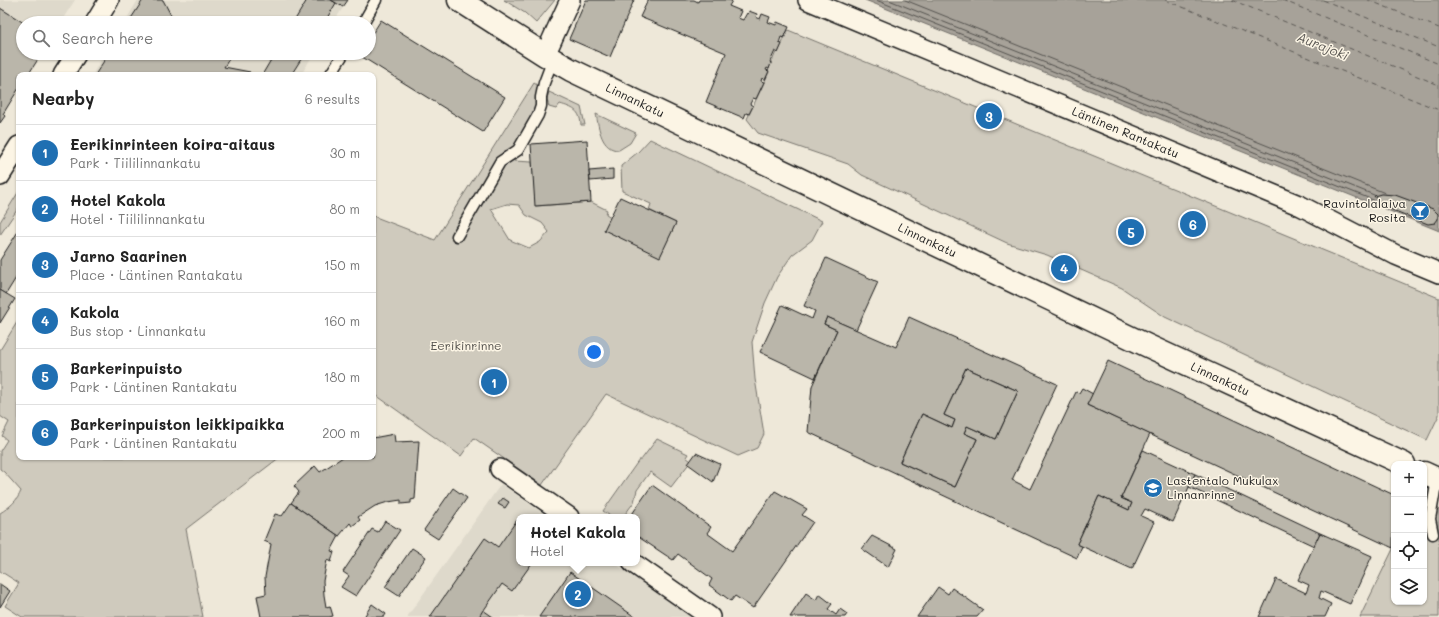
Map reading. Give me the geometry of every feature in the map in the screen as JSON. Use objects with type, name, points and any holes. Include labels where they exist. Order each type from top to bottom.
[{"type":"street","points":[[99,16],[109,0]]},
{"type":"street","name":"Linnankatu","points":[[459,0],[571,70],[1139,342],[1397,461]]},
{"type":"street","points":[[549,57],[570,0]]},
{"type":"street","name":"Läntinen Rantakatu","points":[[808,0],[1301,206],[1396,254],[1439,273]]},
{"type":"street","points":[[65,72],[72,60]]},
{"type":"street","points":[[0,176],[16,151]]},
{"type":"street","points":[[500,469],[564,514]]},
{"type":"street","points":[[637,566],[710,617]]},
{"type":"lane","points":[[366,16],[376,0]]},
{"type":"lane","points":[[457,236],[500,162],[518,150],[538,115],[542,106],[541,97],[549,57]]},
{"type":"lane","points":[[332,72],[340,60]]},
{"type":"lane","points":[[1433,534],[1430,520],[1435,477]]},
{"type":"shaded area","points":[[0,0],[75,0],[65,16],[16,16],[16,60],[22,60],[20,72],[16,72],[16,94],[0,118]]},
{"type":"shaded area","points":[[138,0],[348,0],[338,16],[128,16]]},
{"type":"shaded area","points":[[101,60],[310,60],[303,72],[94,72]]},
{"type":"shaded area","points":[[501,484],[544,514],[516,514],[516,566],[618,566],[691,617],[407,617]]},
{"type":"green space","points":[[504,0],[555,0],[536,23],[525,13]]},
{"type":"green space","points":[[788,30],[1439,298],[1439,415],[1427,440],[1165,317],[1122,288],[1047,255],[1007,243],[862,175],[848,164],[758,133],[747,119],[769,72],[768,71],[776,52],[778,53]]},
{"type":"green space","name":"Eerikinrinne","points":[[534,83],[546,91],[514,161],[532,162],[536,206],[591,202],[607,210],[606,214],[611,217],[605,230],[660,256],[676,223],[649,210],[651,204],[622,191],[621,166],[638,152],[650,139],[822,221],[812,240],[792,255],[777,277],[765,303],[752,342],[755,379],[764,434],[757,448],[738,456],[606,394],[542,485],[474,438],[461,456],[376,395],[376,217],[435,240]],"holes":[[[507,204],[519,205],[526,215],[542,223],[549,232],[540,242],[529,248],[510,240],[491,209]]]},
{"type":"green space","points":[[549,92],[581,107],[585,125],[581,125],[579,116],[572,108],[560,104],[556,109],[549,107],[547,99]]},
{"type":"green space","points":[[596,114],[636,133],[630,143],[619,150],[608,146],[602,137]]},
{"type":"green space","points":[[16,196],[16,211],[0,235],[0,222]]},
{"type":"green space","points":[[16,324],[16,460],[276,460],[186,529],[203,617],[22,617],[5,606],[19,583],[0,571],[0,513],[13,504],[21,491],[0,469],[0,451],[7,440],[2,436],[9,422],[0,416],[0,350]]},
{"type":"green space","points":[[657,439],[688,454],[686,457],[691,461],[671,487],[650,472],[637,490],[634,502],[625,514],[608,514],[603,511],[639,460],[641,460]]},
{"type":"green space","points":[[1427,503],[1439,509],[1439,617],[1360,617],[1391,553],[1391,605],[1427,605]]},
{"type":"water","name":"Aurajoki","points":[[865,0],[1439,0],[1439,231],[1437,230]]},
{"type":"building","points":[[143,0],[163,0],[171,16],[133,16]]},
{"type":"building","points":[[307,0],[331,0],[336,3],[328,16],[297,16]]},
{"type":"building","points":[[331,0],[348,0],[343,7]]},
{"type":"building","points":[[586,0],[634,0],[610,57],[569,39]]},
{"type":"building","points":[[648,0],[694,0],[698,2],[699,0],[729,0],[732,1],[729,6],[741,11],[738,18],[743,20],[749,11],[757,14],[756,17],[760,19],[762,14],[770,17],[768,22],[776,25],[777,22],[789,27],[784,38],[781,37],[779,43],[782,44],[778,53],[775,51],[770,62],[769,69],[767,68],[766,70],[769,71],[765,80],[762,78],[761,81],[764,82],[756,99],[753,98],[750,104],[753,106],[749,114],[746,113],[744,118],[706,102],[726,53],[640,17]]},
{"type":"building","points":[[0,8],[16,18],[16,60],[38,60],[30,72],[16,72],[16,93],[3,114],[5,116],[0,123]]},
{"type":"building","points":[[381,20],[505,97],[483,132],[367,60],[376,60],[376,28]]},
{"type":"building","points":[[105,60],[228,60],[224,67],[250,72],[97,72]]},
{"type":"building","points":[[271,60],[301,60],[293,72],[264,72]]},
{"type":"building","points":[[587,140],[591,202],[535,206],[531,144]]},
{"type":"building","points":[[613,169],[613,179],[590,181],[589,171]]},
{"type":"building","points":[[1381,194],[1395,195],[1433,209],[1438,214],[1438,219],[1435,223],[1428,224],[1390,209],[1378,201],[1374,196]]},
{"type":"building","points":[[620,197],[676,223],[660,257],[604,230]]},
{"type":"building","points":[[16,235],[16,278],[6,294],[0,290],[0,260]]},
{"type":"building","points":[[826,258],[878,282],[856,330],[827,317],[824,324],[837,330],[815,378],[760,352],[782,305],[812,319],[815,311],[804,306]]},
{"type":"building","points":[[1064,260],[1079,267],[1077,272],[1062,264]]},
{"type":"building","points":[[0,290],[15,299],[0,323]]},
{"type":"building","points":[[827,317],[896,347],[909,317],[1057,384],[1012,480],[1030,489],[1076,392],[1079,393],[1082,388],[1093,394],[1087,405],[1150,434],[1121,498],[1132,503],[1129,510],[1099,496],[1077,544],[1082,546],[1077,558],[808,432],[812,386],[837,330],[824,324]],"holes":[[[966,368],[1018,391],[996,439],[967,426],[964,433],[977,439],[955,487],[900,462],[922,414],[952,428],[955,420],[944,415]]]},
{"type":"building","points":[[1108,361],[1391,494],[1391,547],[1087,405]]},
{"type":"building","points":[[966,368],[1018,391],[996,439],[967,426],[964,433],[977,439],[955,487],[900,462],[922,414],[952,428],[955,420],[944,415]]},
{"type":"building","points":[[394,434],[395,442],[419,441],[415,499],[411,500],[411,503],[401,504],[401,500],[375,506],[358,517],[360,520],[352,526],[350,523],[339,536],[291,503],[299,492],[294,486],[315,466],[320,472],[338,460],[376,460],[376,437]]},
{"type":"building","points":[[1143,450],[1195,474],[1173,522],[1145,509],[1141,516],[1154,522],[1132,569],[1077,544],[1099,496],[1129,510],[1132,503],[1121,498]]},
{"type":"building","points":[[696,453],[720,464],[713,482],[688,464]]},
{"type":"building","points":[[1195,474],[1320,533],[1314,546],[1189,487]]},
{"type":"building","points":[[652,485],[711,527],[707,533],[732,551],[775,491],[807,509],[802,515],[813,522],[753,608],[735,596],[731,601],[709,585],[712,579],[678,554],[673,560],[640,538],[640,514],[632,514]]},
{"type":"building","points":[[453,488],[467,498],[438,539],[424,530]]},
{"type":"building","points":[[503,498],[509,502],[505,508],[498,504]]},
{"type":"building","points":[[291,503],[339,536],[331,551],[334,552],[331,562],[327,560],[323,581],[326,607],[330,606],[333,616],[261,617],[257,596],[266,594],[265,577],[271,544],[264,541],[275,514],[282,516]]},
{"type":"building","points":[[385,521],[400,530],[356,596],[341,587],[349,576],[343,572],[372,529],[378,532]]},
{"type":"building","points":[[516,521],[516,566],[530,566],[512,591],[502,584],[479,617],[430,617],[485,538],[498,547]]},
{"type":"building","points":[[1320,533],[1372,556],[1350,604],[1321,591],[1319,598],[1331,604],[1325,617],[1259,617],[1276,579],[1306,593],[1309,585],[1298,580]]},
{"type":"building","points":[[872,536],[897,549],[888,567],[862,549]]},
{"type":"building","points":[[412,548],[426,557],[399,596],[385,587]]},
{"type":"building","points":[[570,572],[635,617],[539,617]]},
{"type":"building","points":[[0,584],[10,591],[0,607]]},
{"type":"building","points":[[938,587],[948,594],[952,588],[983,610],[977,617],[917,617]]},
{"type":"building","points":[[806,593],[816,600],[819,594],[832,604],[828,609],[836,615],[840,609],[847,614],[845,617],[790,617]]},
{"type":"building","points":[[372,604],[386,614],[384,617],[364,617]]},
{"type":"building","points":[[483,610],[493,617],[479,617]]},
{"type":"ferry route","points":[[1165,0],[1439,110]]},
{"type":"ferry route","points":[[1232,0],[1439,85]]},
{"type":"ferry route","points":[[1282,0],[1439,64]]},
{"type":"ferry route","points":[[1323,0],[1439,47]]},
{"type":"ferry route","points":[[1368,0],[1439,28]]},
{"type":"place","name":"Jarno Saarinen","points":[[989,116]]},
{"type":"place","name":"Ravintolalaiva Rosita","points":[[1420,211]]},
{"type":"place","name":"Barkerinpuiston leikkipaikka","points":[[1193,224]]},
{"type":"place","name":"Barkerinpuisto","points":[[1131,232]]},
{"type":"place","name":"Kakola","points":[[1064,268]]},
{"type":"place","name":"Eerikinrinteen koira-aitaus","points":[[494,382]]},
{"type":"place","name":"Lastentalo Mukulax Linnanrinne","points":[[1153,488]]},
{"type":"place","name":"Hotel Kakola","points":[[578,594]]}]
